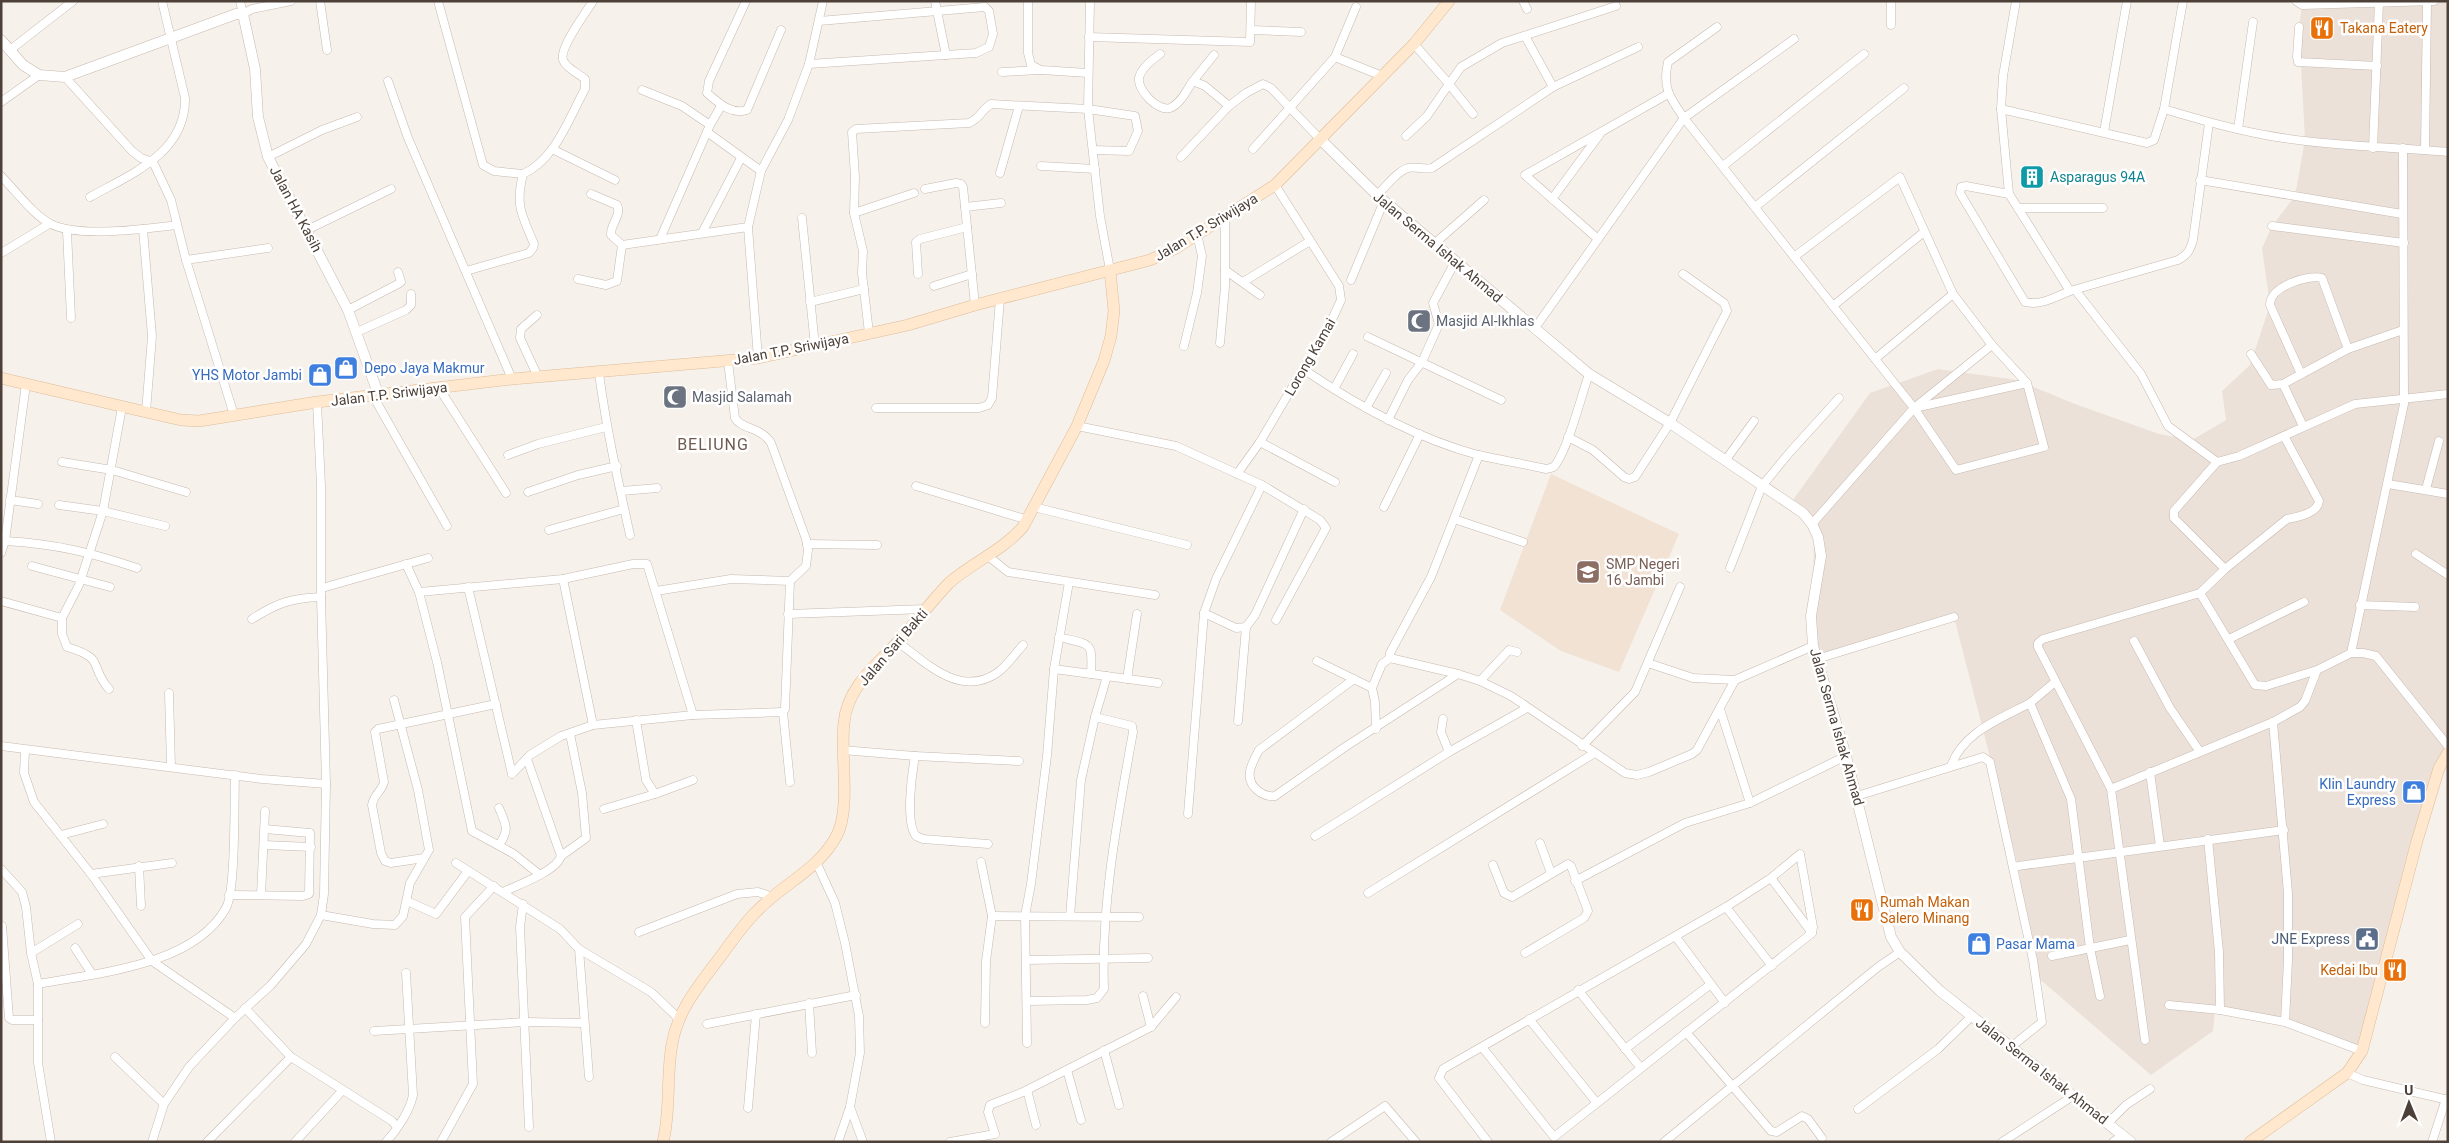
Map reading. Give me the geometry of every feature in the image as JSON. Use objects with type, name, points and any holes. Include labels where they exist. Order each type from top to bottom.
[{"type":"main road","name":"Jalan T.P. Sriwijaya","points":[[1,378],[181,420],[199,421],[316,402],[512,379],[758,358],[908,325],[975,305],[1150,260],[1176,248],[1275,185],[1414,44],[1448,1]]},
{"type":"main road","name":"Jalan Sari Bakti","points":[[663,1142],[668,1116],[672,1045],[679,1019],[689,998],[749,919],[770,896],[817,864],[830,848],[843,817],[842,750],[844,721],[849,701],[868,673],[898,642],[949,583],[963,571],[1010,541],[1028,520],[1077,426],[1104,361],[1111,336],[1114,311],[1110,270]]},
{"type":"main road","points":[[2250,1142],[2347,1073],[2362,1051],[2417,841],[2439,768],[2448,753]]},
{"type":"street","points":[[10,50],[73,1]]},
{"type":"street","points":[[90,197],[153,162],[181,128],[186,111],[185,98],[162,1]]},
{"type":"street","points":[[240,1],[243,14]]},
{"type":"street","points":[[1,40],[23,65],[39,75],[65,78],[170,37],[236,14],[243,14],[252,9],[291,1]]},
{"type":"street","points":[[320,1],[328,50]]},
{"type":"street","points":[[438,1],[472,130],[484,164],[494,171],[523,174],[538,166],[552,149],[585,89],[585,79],[564,64],[561,57],[564,48],[593,1]]},
{"type":"street","points":[[746,1],[709,81],[707,93],[721,106],[739,112],[747,110],[781,30]]},
{"type":"street","points":[[758,358],[748,226],[761,171],[788,120],[809,64],[823,1]]},
{"type":"street","points":[[935,1],[946,54]]},
{"type":"street","points":[[1028,1],[1029,60],[1031,64],[1041,70]]},
{"type":"street","points":[[1090,1],[1088,109],[1100,216],[1110,270]]},
{"type":"street","points":[[1089,37],[1250,42],[1252,1]]},
{"type":"street","points":[[1891,1],[1891,26]]},
{"type":"street","points":[[2016,1],[2003,76],[2001,108],[2010,194],[2073,291],[2141,374],[2168,426],[2216,462]]},
{"type":"street","points":[[2104,132],[2127,1]]},
{"type":"street","points":[[2001,108],[2150,142],[2154,140],[2164,109],[2183,1]]},
{"type":"street","points":[[2296,1],[2302,5],[2434,1]]},
{"type":"street","points":[[2373,148],[2379,2]]},
{"type":"street","points":[[2425,150],[2427,2]]},
{"type":"street","points":[[1406,136],[1427,116],[1461,67],[1468,62],[1502,43],[1616,6]]},
{"type":"street","points":[[1253,149],[1335,57],[1356,7]]},
{"type":"street","points":[[809,64],[976,53],[989,47],[993,34],[989,11],[985,8],[819,21]]},
{"type":"street","name":"Jalan HA Kasih","points":[[243,14],[255,69],[258,117],[268,157],[348,310],[357,332],[376,396]]},
{"type":"street","points":[[2238,129],[2253,22]]},
{"type":"street","points":[[1717,27],[1668,62],[1666,71],[1668,94],[1684,118],[1914,408],[1956,470],[2044,447],[2027,383],[1992,345],[1952,294],[1900,177],[1794,256]]},
{"type":"street","points":[[2299,28],[2296,56],[2298,62],[2377,66]]},
{"type":"street","points":[[1251,30],[1301,32]]},
{"type":"street","points":[[1525,36],[1553,87]]},
{"type":"street","points":[[1534,328],[1684,118],[1794,39]]},
{"type":"street","points":[[1414,44],[1473,114]]},
{"type":"street","points":[[1351,280],[1381,198],[1402,171],[1408,168],[1424,170],[1432,168],[1553,87],[1638,48]]},
{"type":"street","points":[[1160,54],[1149,62],[1140,77],[1140,85],[1144,93],[1158,105],[1165,108],[1171,108],[1178,103],[1214,55]]},
{"type":"street","points":[[1722,166],[1864,54]]},
{"type":"street","points":[[1335,57],[1382,76]]},
{"type":"street","points":[[1002,72],[1041,70],[1088,73]]},
{"type":"street","points":[[1,102],[39,75]]},
{"type":"street","points":[[65,78],[132,151],[141,158],[153,162],[171,200],[186,260],[234,415]]},
{"type":"street","points":[[388,81],[408,138],[512,379]]},
{"type":"street","points":[[1193,81],[1205,86],[1229,106]]},
{"type":"street","points":[[1181,157],[1229,106],[1246,93],[1263,84],[1271,88],[1321,140]]},
{"type":"street","points":[[1755,207],[1904,88]]},
{"type":"street","points":[[642,90],[682,106],[741,158],[761,171]]},
{"type":"street","points":[[1598,239],[1525,175],[1668,94]]},
{"type":"street","points":[[870,333],[864,289],[864,251],[854,213],[852,132],[856,130],[964,124],[979,119],[986,107],[991,104],[1088,109],[1131,115],[1137,121],[1138,131],[1129,151],[1093,150]]},
{"type":"street","points":[[660,239],[721,106]]},
{"type":"street","points":[[1000,173],[1019,106]]},
{"type":"street","points":[[2164,109],[2209,123],[2266,135],[2373,148],[2402,148],[2448,152]]},
{"type":"street","points":[[268,157],[322,130],[357,117]]},
{"type":"street","points":[[2010,194],[1966,186],[1961,186],[1960,192],[2025,302],[2030,304],[2049,300],[2178,260],[2186,256],[2193,240],[2209,123]]},
{"type":"street","points":[[1552,199],[1602,131]]},
{"type":"street","name":"Jalan Serma Ishak Ahmad","points":[[1321,140],[1381,198],[1589,374],[1670,423],[1803,513],[1812,524],[1818,537],[1821,556],[1811,616],[1813,646],[1857,796],[1891,937],[1900,952],[1940,991],[2127,1139]]},
{"type":"street","points":[[2351,653],[2388,484],[2404,400],[2402,148]]},
{"type":"street","points":[[552,149],[615,180]]},
{"type":"street","points":[[702,233],[741,158]]},
{"type":"street","points":[[1041,166],[1095,169]]},
{"type":"street","points":[[466,271],[529,253],[534,248],[520,209],[518,194],[523,174]]},
{"type":"street","points":[[1,176],[49,224],[67,231],[143,229],[177,225]]},
{"type":"street","points":[[2200,180],[2402,214]]},
{"type":"street","points":[[925,189],[961,184],[963,187],[975,305]]},
{"type":"street","name":"Lorong Kamai","points":[[1236,474],[1260,442],[1302,369],[1324,336],[1341,300],[1342,292],[1275,185]]},
{"type":"street","points":[[307,230],[391,189]]},
{"type":"street","points":[[591,194],[617,205],[618,215],[612,226],[611,235],[622,245]]},
{"type":"street","points":[[854,213],[914,194]]},
{"type":"street","points":[[1434,244],[1484,200]]},
{"type":"street","points":[[964,207],[1001,203]]},
{"type":"street","points":[[2018,208],[2103,208]]},
{"type":"street","points":[[1220,343],[1225,270],[1225,217]]},
{"type":"street","points":[[802,218],[815,346]]},
{"type":"street","points":[[3,252],[49,224]]},
{"type":"street","points":[[622,245],[748,226]]},
{"type":"street","points":[[2272,226],[2404,243]]},
{"type":"street","points":[[918,274],[916,242],[920,239],[967,227]]},
{"type":"street","points":[[143,229],[152,336],[146,412]]},
{"type":"street","points":[[67,231],[71,318]]},
{"type":"street","points":[[1833,306],[1924,232]]},
{"type":"street","points":[[1184,346],[1197,293],[1202,256],[1197,234]]},
{"type":"street","points":[[1243,282],[1310,241]]},
{"type":"street","points":[[578,279],[606,285],[617,281],[620,272],[622,245]]},
{"type":"street","points":[[186,260],[268,248]]},
{"type":"street","points":[[1388,420],[1408,380],[1422,362],[1439,324],[1433,303],[1455,262]]},
{"type":"street","points":[[1225,270],[1260,295]]},
{"type":"street","points":[[348,310],[401,282],[398,272]]},
{"type":"street","points":[[934,286],[972,274]]},
{"type":"street","points":[[1568,437],[1593,450],[1629,479],[1635,477],[1670,423],[1727,311],[1724,302],[1683,274]]},
{"type":"street","points":[[2301,374],[2270,305],[2272,295],[2276,291],[2308,277],[2322,278],[2348,349]]},
{"type":"street","points":[[810,302],[864,289]]},
{"type":"street","points":[[357,332],[406,310],[411,305],[411,294]]},
{"type":"street","points":[[1875,359],[1952,294]]},
{"type":"street","points":[[876,408],[979,408],[988,405],[992,398],[1000,299]]},
{"type":"street","points":[[537,315],[521,329],[520,338],[538,377]]},
{"type":"street","points":[[2251,354],[2272,385],[2283,384],[2348,349],[2403,330]]},
{"type":"street","points":[[1368,337],[1501,400]]},
{"type":"street","points":[[1812,524],[1914,408],[1992,345]]},
{"type":"street","points":[[1334,390],[1353,354]]},
{"type":"street","points":[[728,362],[735,418],[738,422],[760,431],[770,443],[807,544],[806,566],[790,581],[785,710],[783,712],[790,782]]},
{"type":"street","points":[[1302,369],[1366,408],[1420,434],[1479,455],[1546,469],[1552,468],[1556,464],[1568,437],[1589,374]]},
{"type":"street","points":[[599,373],[606,426],[617,466],[630,535]]},
{"type":"street","points":[[1366,408],[1386,373]]},
{"type":"street","points":[[1914,408],[2027,383]]},
{"type":"street","points":[[1,553],[5,541],[26,384]]},
{"type":"street","points":[[2283,384],[2304,426]]},
{"type":"street","points":[[439,388],[506,493]]},
{"type":"street","points":[[2225,569],[2174,518],[2174,512],[2216,462],[2239,456],[2304,426],[2361,403],[2448,394]]},
{"type":"street","points":[[376,396],[447,526]]},
{"type":"street","points":[[1730,568],[1762,486],[1839,398]]},
{"type":"street","points":[[152,1142],[164,1104],[189,1067],[245,1008],[271,985],[306,944],[321,915],[324,894],[326,784],[321,597],[321,486],[316,402]]},
{"type":"street","points":[[109,689],[101,680],[94,659],[88,654],[67,647],[62,634],[62,618],[70,606],[81,578],[103,511],[122,407]]},
{"type":"street","points":[[1726,461],[1754,421]]},
{"type":"street","points":[[508,455],[538,444],[606,426]]},
{"type":"street","points":[[1077,426],[1176,446],[1262,485],[1320,520],[1326,528],[1276,620]]},
{"type":"street","points":[[1384,507],[1420,434]]},
{"type":"street","points":[[2145,1040],[2111,789],[2054,682],[2038,647],[2040,640],[2200,593],[2225,569],[2287,519],[2299,517],[2316,508],[2319,501],[2284,436]]},
{"type":"street","points":[[2426,490],[2439,441]]},
{"type":"street","points":[[1260,442],[1335,482]]},
{"type":"street","points":[[1376,728],[1375,702],[1372,688],[1382,664],[1390,658],[1390,653],[1431,577],[1479,455]]},
{"type":"street","points":[[62,462],[112,470],[186,492]]},
{"type":"street","points":[[528,492],[578,475],[617,466]]},
{"type":"street","points":[[2388,484],[2448,494]]},
{"type":"street","points":[[1188,814],[1204,613],[1216,579],[1262,485]]},
{"type":"street","points":[[916,486],[1028,520]]},
{"type":"street","points":[[622,491],[658,488]]},
{"type":"street","points":[[10,500],[38,504]]},
{"type":"street","points":[[59,504],[103,511],[165,526]]},
{"type":"street","points":[[549,530],[624,508]]},
{"type":"street","points":[[1034,508],[1188,545]]},
{"type":"street","points":[[1238,721],[1246,627],[1255,616],[1304,509]]},
{"type":"street","points":[[1454,519],[1523,542]]},
{"type":"street","points":[[5,541],[48,544],[90,552],[137,568]]},
{"type":"street","points":[[807,544],[877,545]]},
{"type":"street","points":[[2416,554],[2448,575]]},
{"type":"street","points":[[988,556],[1008,572],[1155,595]]},
{"type":"street","points":[[322,588],[428,558]]},
{"type":"street","points":[[418,592],[563,579],[642,562],[647,564],[693,714]]},
{"type":"street","points":[[406,564],[418,592],[437,662],[472,831],[500,845],[540,875]]},
{"type":"street","points":[[32,566],[110,587]]},
{"type":"street","points":[[563,579],[593,725]]},
{"type":"street","points":[[656,591],[730,579],[790,581]]},
{"type":"street","points":[[1026,1042],[1025,916],[1048,756],[1054,669],[1069,582]]},
{"type":"street","points":[[468,587],[512,774],[527,759],[561,736],[593,725],[693,714],[783,712]]},
{"type":"street","points":[[1582,746],[1632,697],[1680,587]]},
{"type":"street","points":[[2200,593],[2255,685],[2259,686],[2317,670],[2351,653],[2363,652],[2376,656],[2448,746]]},
{"type":"street","points":[[252,619],[275,604],[298,598],[321,597]]},
{"type":"street","points":[[1,601],[62,618]]},
{"type":"street","points":[[2229,639],[2304,602]]},
{"type":"street","points":[[2360,605],[2415,607]]},
{"type":"street","points":[[788,614],[926,608]]},
{"type":"street","points":[[1204,613],[1236,628],[1246,627]]},
{"type":"street","points":[[1127,678],[1137,614]]},
{"type":"street","points":[[1817,659],[1954,617]]},
{"type":"street","points":[[1059,637],[1088,644],[1091,649],[1091,674]]},
{"type":"street","points":[[898,642],[946,677],[969,681],[985,679],[998,672],[1023,645]]},
{"type":"street","points":[[2134,642],[2170,708],[2200,752]]},
{"type":"street","points":[[1648,662],[1693,678],[1735,680],[1813,646]]},
{"type":"street","points":[[1480,681],[1508,650],[1517,652]]},
{"type":"street","points":[[1390,658],[1480,681],[1511,696],[1582,746],[1625,773],[1637,775],[1649,772],[1697,750],[1735,680]]},
{"type":"street","points":[[1317,661],[1372,688]]},
{"type":"street","points":[[1054,669],[1158,683]]},
{"type":"street","points":[[2111,789],[2273,722],[2306,702],[2317,670]]},
{"type":"street","points":[[1354,679],[1259,750],[1250,765],[1249,776],[1251,785],[1264,795],[1275,796],[1458,674]]},
{"type":"street","points":[[1070,916],[1081,780],[1095,717],[1107,676]]},
{"type":"street","points":[[1950,766],[1958,751],[1978,730],[2030,703],[2054,682]]},
{"type":"street","points":[[169,693],[171,767]]},
{"type":"street","points":[[321,915],[373,924],[395,925],[404,916],[410,883],[429,850],[418,790],[394,700]]},
{"type":"street","points":[[2030,703],[2066,784],[2074,810],[2090,948],[2100,996]]},
{"type":"street","points":[[424,858],[391,863],[385,861],[381,853],[372,805],[373,798],[383,788],[384,782],[375,732],[378,729],[496,704]]},
{"type":"street","points":[[1315,836],[1449,752],[1527,708]]},
{"type":"street","points":[[1720,709],[1750,803]]},
{"type":"street","points":[[1027,1001],[1097,998],[1104,989],[1105,916],[1117,822],[1133,732],[1132,726],[1126,723],[1095,717]]},
{"type":"street","points":[[1443,719],[1441,732],[1449,752]]},
{"type":"street","points":[[636,720],[646,780],[655,794]]},
{"type":"street","points":[[2273,722],[2284,830],[2288,902],[2285,1022]]},
{"type":"street","points":[[503,892],[540,875],[560,862],[562,856],[586,838],[582,793],[570,734]]},
{"type":"street","points":[[1,746],[235,775],[326,784]]},
{"type":"street","points":[[25,750],[24,773],[34,802],[91,874],[152,961],[235,1018]]},
{"type":"street","points":[[842,750],[1019,761]]},
{"type":"street","points":[[1368,894],[1594,754]]},
{"type":"street","points":[[915,756],[911,803],[912,828],[916,836],[923,839],[988,844]]},
{"type":"street","points":[[1575,881],[1685,823],[1750,803],[1846,756]]},
{"type":"street","points":[[1857,796],[1983,757],[1990,762],[2033,960],[2042,1022],[2011,1047]]},
{"type":"street","points":[[527,759],[562,856]]},
{"type":"street","points":[[2150,772],[2160,846]]},
{"type":"street","points":[[38,984],[152,961],[196,940],[210,928],[227,907],[232,879],[235,775]]},
{"type":"street","points":[[604,809],[655,794],[693,780]]},
{"type":"street","points":[[499,808],[507,828],[500,845]]},
{"type":"street","points":[[261,895],[266,811]]},
{"type":"street","points":[[60,835],[103,824]]},
{"type":"street","points":[[229,895],[303,896],[309,894],[312,843],[309,832],[265,829]]},
{"type":"street","points":[[2018,866],[2284,830]]},
{"type":"street","points":[[2208,839],[2219,952],[2220,1010]]},
{"type":"street","points":[[264,845],[312,843],[325,840]]},
{"type":"street","points":[[1540,843],[1552,873]]},
{"type":"street","points":[[1482,1047],[1551,1139],[1640,1067],[1812,934],[1813,927],[1800,854],[1770,878],[1726,908],[1578,990],[1443,1069],[1440,1078],[1488,1142]]},
{"type":"street","points":[[91,874],[172,862]]},
{"type":"street","points":[[980,862],[992,916],[986,961],[985,1022]]},
{"type":"street","points":[[456,863],[560,929],[579,949],[651,992],[679,1019]]},
{"type":"street","points":[[817,864],[834,903],[856,995],[860,1053],[850,1107],[838,1142]]},
{"type":"street","points":[[1493,865],[1504,893],[1509,896],[1568,864],[1571,866],[1588,912],[1587,916],[1525,953]]},
{"type":"street","points":[[138,866],[142,906]]},
{"type":"street","points":[[1,869],[22,892],[26,907],[31,953],[38,984],[38,1063],[51,1142]]},
{"type":"street","points":[[407,901],[436,914],[468,871]]},
{"type":"street","points":[[1770,878],[1812,934]]},
{"type":"street","points":[[441,1142],[473,1088],[465,920],[467,914],[494,886]]},
{"type":"street","points":[[639,932],[737,894],[758,892],[770,896]]},
{"type":"street","points":[[523,904],[520,927],[529,1127]]},
{"type":"street","points":[[1726,908],[1772,966]]},
{"type":"street","points":[[992,916],[1139,917]]},
{"type":"street","points":[[31,953],[78,924]]},
{"type":"street","points":[[2,926],[4,984],[9,1018],[12,1020],[38,1020]]},
{"type":"street","points":[[1676,937],[1725,1002]]},
{"type":"street","points":[[2052,956],[2130,940]]},
{"type":"street","points":[[75,948],[92,974]]},
{"type":"street","points":[[579,949],[589,1077]]},
{"type":"street","points":[[1664,1142],[1878,967],[1900,952]]},
{"type":"street","points":[[1026,960],[1148,958]]},
{"type":"street","points":[[386,1142],[409,1107],[413,1095],[406,973]]},
{"type":"street","points":[[1625,1049],[1711,984]]},
{"type":"street","points":[[1578,990],[1640,1067]]},
{"type":"street","points":[[707,1024],[856,995]]},
{"type":"street","points":[[1143,996],[1150,1027]]},
{"type":"street","points":[[950,1142],[995,1134],[988,1108],[1150,1027],[1176,997]]},
{"type":"street","points":[[809,1004],[812,1053]]},
{"type":"street","points":[[2169,1005],[2220,1010],[2285,1022],[2362,1051]]},
{"type":"street","points":[[245,1008],[291,1057],[392,1121],[396,1127]]},
{"type":"street","points":[[748,1108],[756,1014]]},
{"type":"street","points":[[1858,1109],[1938,1049],[1972,1016]]},
{"type":"street","points":[[1530,1019],[1596,1102]]},
{"type":"street","points":[[374,1031],[471,1027],[524,1022],[584,1023]]},
{"type":"street","points":[[1686,1032],[1771,1131],[1777,1132],[1802,1116],[1808,1119],[1822,1138]]},
{"type":"street","points":[[1104,1050],[1120,1105]]},
{"type":"street","points":[[115,1057],[164,1104]]},
{"type":"street","points":[[207,1142],[291,1057]]},
{"type":"street","points":[[1066,1070],[1080,1120]]},
{"type":"street","points":[[2347,1073],[2363,1080],[2447,1099],[2432,1142]]},
{"type":"street","points":[[2108,1123],[2126,1105],[2150,1089]]},
{"type":"street","points":[[1027,1090],[1036,1125]]},
{"type":"street","points":[[297,1141],[342,1091]]},
{"type":"street","points":[[2002,1142],[2073,1096]]},
{"type":"street","points":[[1331,1142],[1342,1139],[1385,1106],[1416,1142]]},
{"type":"street","points":[[850,1107],[863,1142]]},
{"type":"street","points":[[2113,1142],[2127,1139]]},
{"type":"shaded area","points":[[2296,1],[2448,1],[2448,758],[2435,780],[2362,1051],[2285,1022],[2215,1010],[2213,1031],[2151,1075],[2035,975],[2018,866],[1954,617],[1817,659],[1813,598],[1814,539],[1810,527],[1790,504],[1870,393],[1938,369],[2017,380],[2075,404],[2159,434],[2192,440],[2226,420],[2222,391],[2250,365],[2270,305],[2262,248],[2272,226],[2295,196],[2305,140],[2299,27],[2302,5]]},
{"type":"shaded area","name":"SMP Negeri 16 Jambi","points":[[1551,474],[1679,534],[1619,672],[1561,651],[1500,610]]},
{"type":"place","name":"Takana Eatery","points":[[2322,28]]},
{"type":"place","name":"Asparagus 94A","points":[[2032,177]]},
{"type":"place","name":"Masjid Al-Ikhlas","points":[[1419,321]]},
{"type":"place","name":"Depo Jaya Makmur","points":[[346,368]]},
{"type":"place","name":"YHS Motor Jambi","points":[[320,375]]},
{"type":"place","name":"Masjid Salamah","points":[[675,397]]},
{"type":"place","name":"SMP Negeri 16 Jambi","points":[[1588,572]]},
{"type":"place","name":"Klin Laundry Express","points":[[2414,792]]},
{"type":"place","name":"Rumah Makan Salero Minang","points":[[1862,910]]},
{"type":"place","name":"JNE Express","points":[[2367,939]]},
{"type":"place","name":"Pasar Mama","points":[[1979,944]]},
{"type":"place","name":"Kedai Ibu","points":[[2395,970]]},
{"type":"district","name":"BELIUNG","points":[[713,444]]}]
